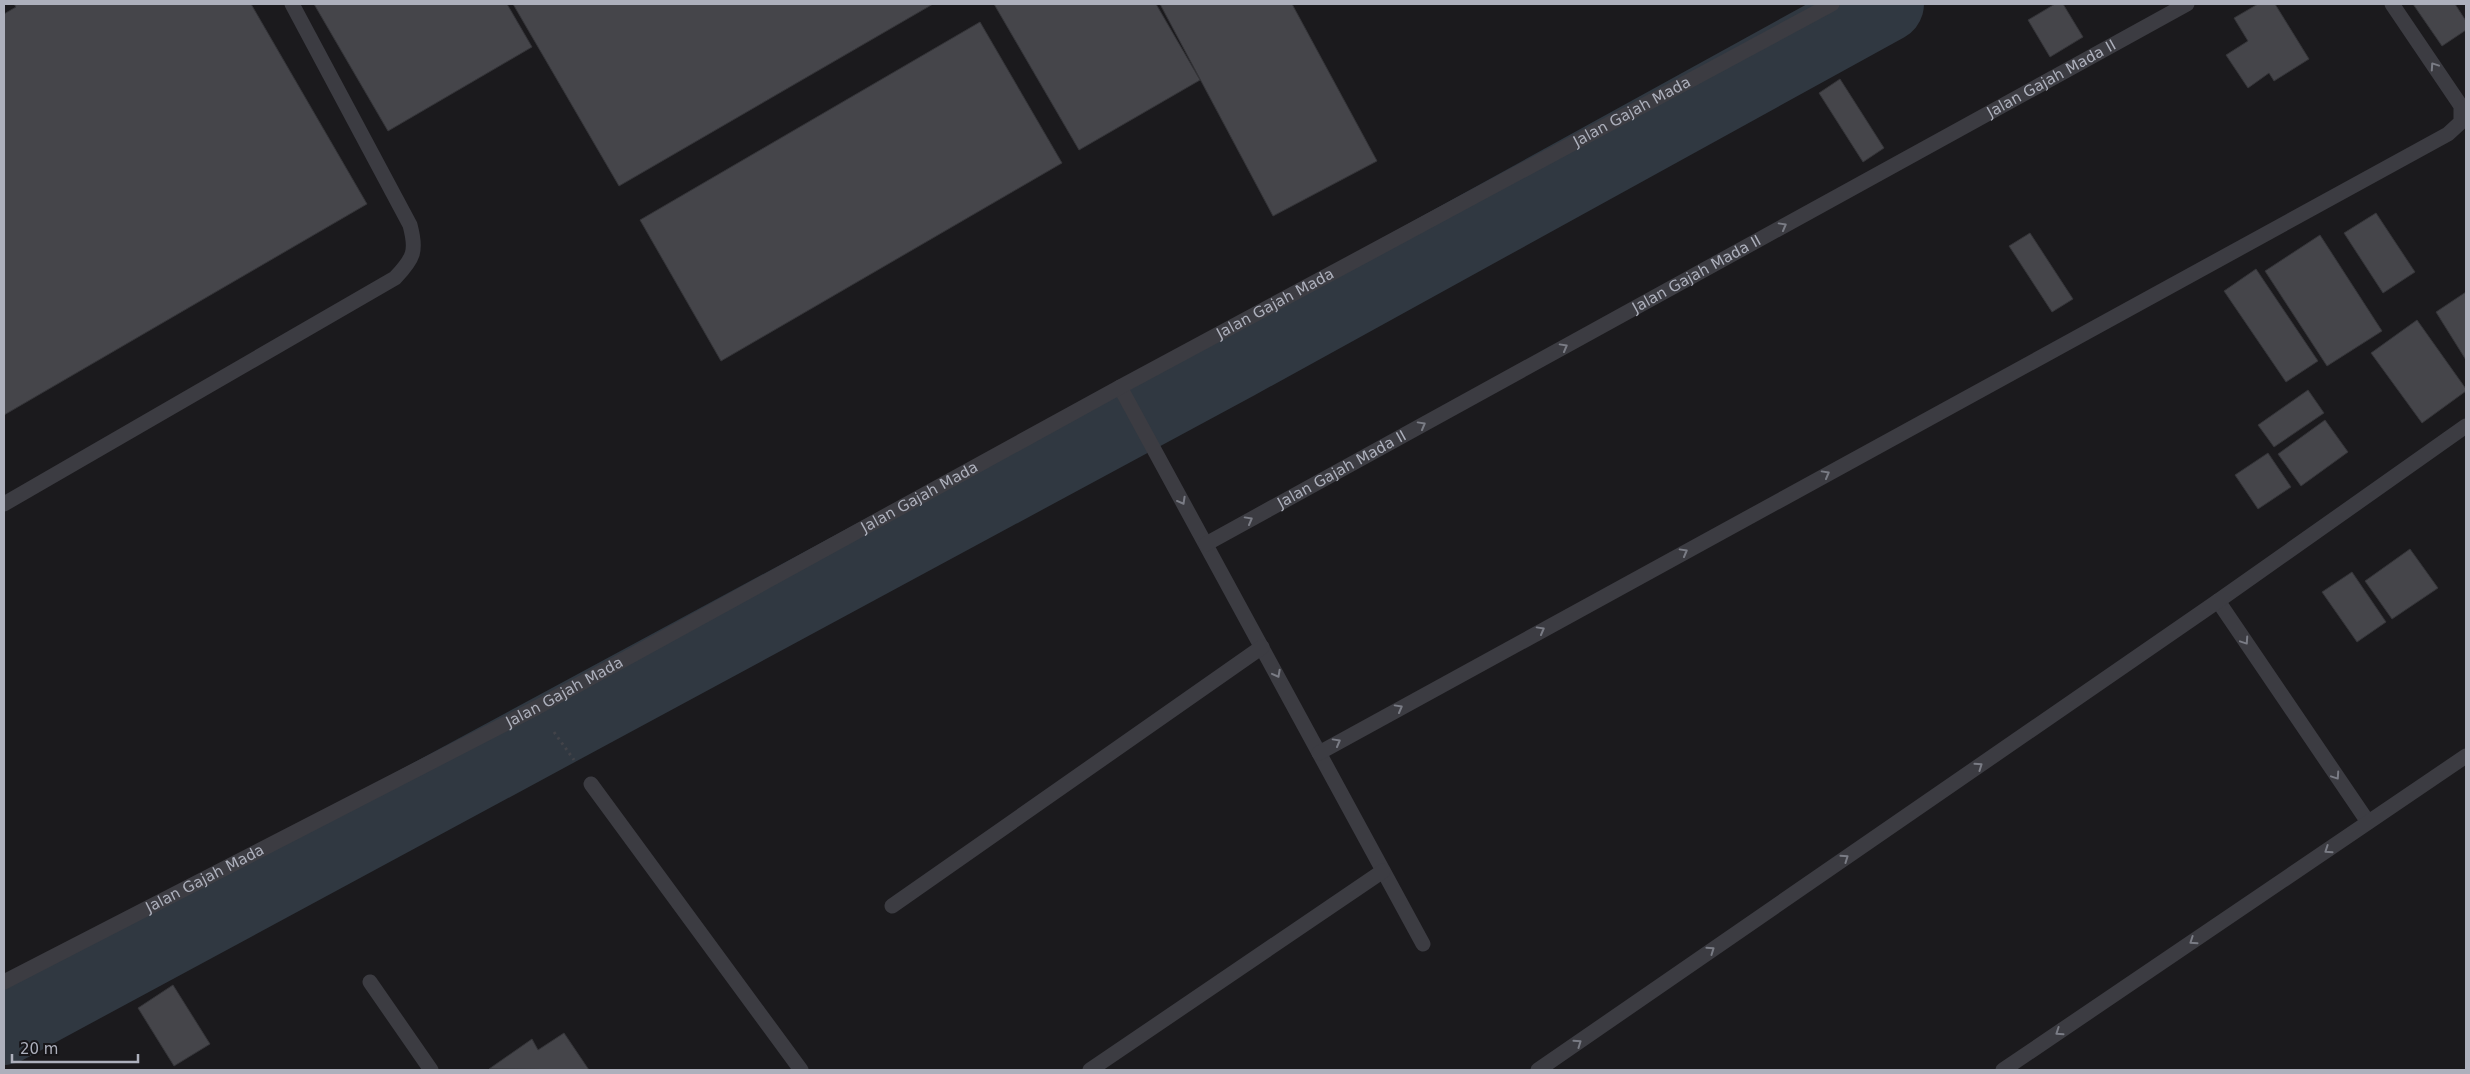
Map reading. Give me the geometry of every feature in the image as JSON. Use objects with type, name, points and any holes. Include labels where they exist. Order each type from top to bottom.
[{"type":"street","points":[[4,504],[396,278],[410,263],[415,245],[410,226],[292,4]]},
{"type":"street","name":"Jalan Gajah Mada","points":[[4,982],[536,708],[1120,387],[1832,4]]},
{"type":"street","name":"Jalan Gajah Mada II","points":[[1206,544],[2187,4]]},
{"type":"street","points":[[1319,753],[2448,134],[2461,122],[2461,106],[2392,4]]},
{"type":"street","points":[[1120,387],[1423,944]]},
{"type":"street","points":[[1538,1070],[2218,601],[2466,426]]},
{"type":"street","points":[[2218,601],[2368,822]]},
{"type":"street","points":[[892,906],[1262,647]]},
{"type":"street","points":[[2003,1070],[2466,756]]},
{"type":"street","points":[[591,784],[798,1069]]},
{"type":"street","points":[[1090,1070],[1383,871]]},
{"type":"street","points":[[370,982],[431,1070]]},
{"type":"path","points":[[550,727],[573,759]]},
{"type":"building","points":[[14,4],[251,4],[367,204],[4,415],[4,14],[16,7]]},
{"type":"building","points":[[314,4],[507,4],[532,47],[388,131]]},
{"type":"building","points":[[513,4],[933,4],[619,186]]},
{"type":"building","points":[[994,4],[1156,4],[1200,80],[1079,150]]},
{"type":"building","points":[[1160,4],[1292,4],[1377,161],[1273,216]]},
{"type":"building","points":[[2055,4],[2063,4],[2083,37],[2050,57],[2028,20]]},
{"type":"building","points":[[2258,4],[2275,4],[2309,59],[2274,81],[2269,73],[2248,88],[2226,55],[2248,41],[2234,18]]},
{"type":"building","points":[[2413,4],[2455,4],[2466,21],[2466,30],[2442,46]]},
{"type":"building","points":[[980,22],[1062,163],[721,361],[640,220]]},
{"type":"building","points":[[1840,79],[1884,148],[1863,162],[1819,93]]},
{"type":"building","points":[[2376,213],[2415,272],[2383,293],[2344,233]]},
{"type":"building","points":[[2030,233],[2073,299],[2052,312],[2009,246]]},
{"type":"building","points":[[2320,235],[2382,331],[2327,366],[2265,271]]},
{"type":"building","points":[[2256,269],[2318,361],[2286,382],[2224,291]]},
{"type":"building","points":[[2466,292],[2466,360],[2436,312]]},
{"type":"building","points":[[2417,320],[2466,389],[2466,391],[2422,423],[2371,353]]},
{"type":"building","points":[[2308,390],[2324,413],[2274,447],[2258,425]]},
{"type":"building","points":[[2325,420],[2348,452],[2301,486],[2278,454]]},
{"type":"building","points":[[2268,453],[2291,487],[2258,509],[2235,475]]},
{"type":"building","points":[[2410,549],[2438,588],[2392,619],[2365,581]]},
{"type":"building","points":[[2352,572],[2386,622],[2357,642],[2322,592]]},
{"type":"building","points":[[173,985],[210,1044],[174,1066],[138,1008]]},
{"type":"building","points":[[564,1033],[589,1070],[489,1069],[532,1039],[538,1050]]},
{"type":"waterway","points":[[4,1027],[1236,362],[1886,4]]}]
